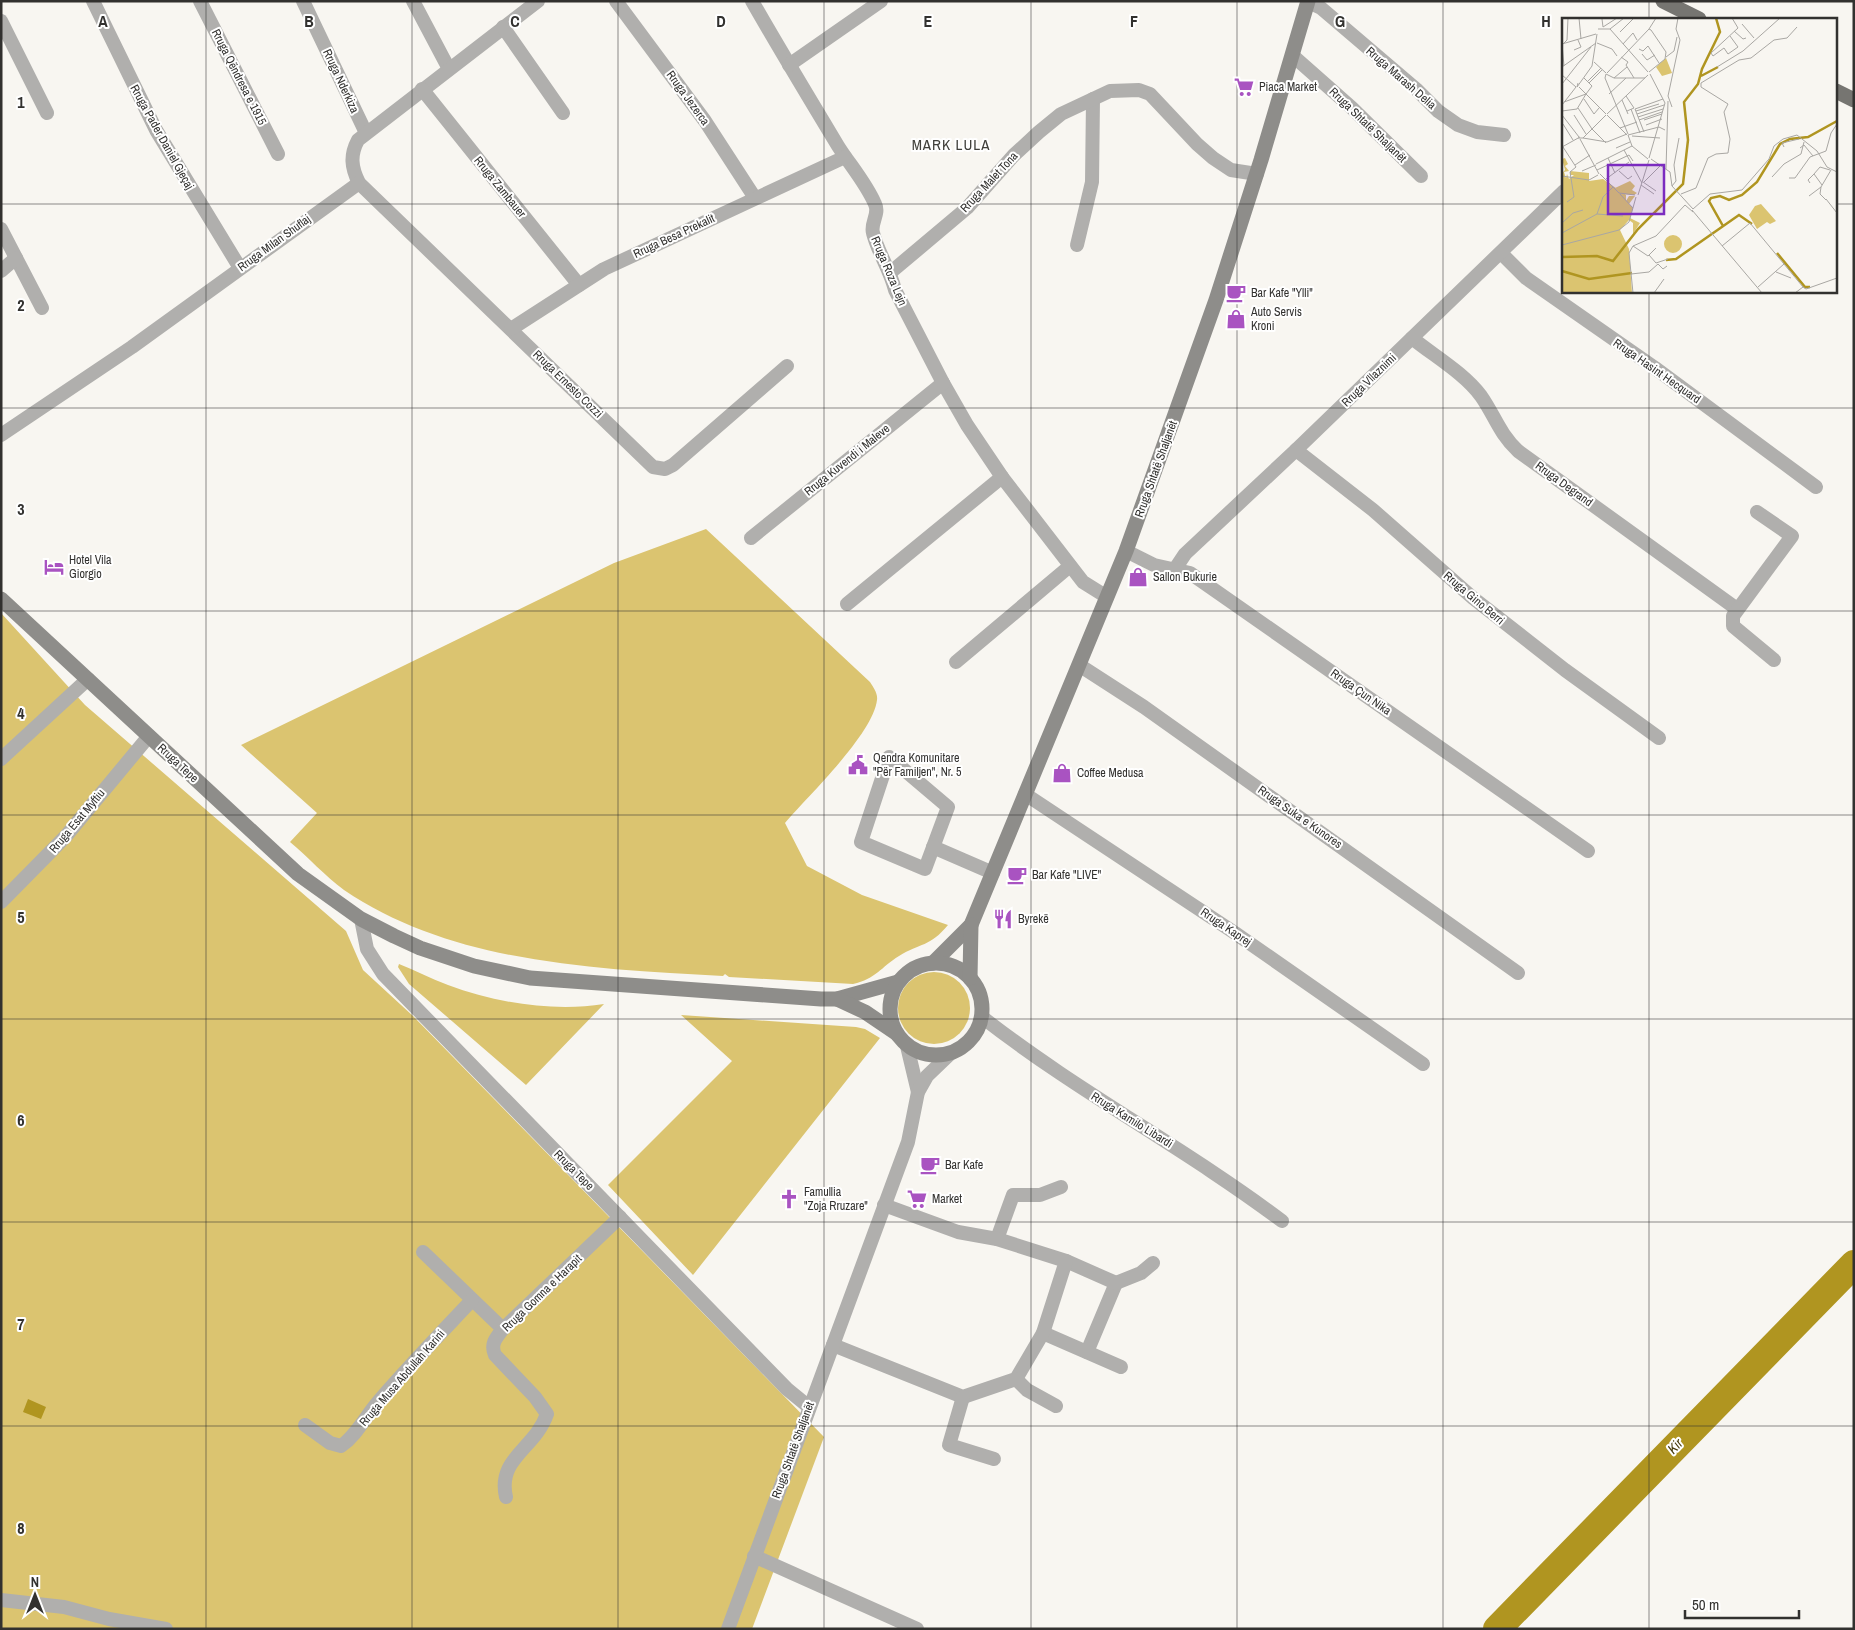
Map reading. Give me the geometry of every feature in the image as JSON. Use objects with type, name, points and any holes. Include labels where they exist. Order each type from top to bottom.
[{"type":"main road","points":[[1663,1],[1697,18]]},
{"type":"main road","name":"Rruga Shtatë Shaljanët","points":[[970,978],[971,925],[1126,551],[1216,300],[1308,2]]},
{"type":"main road","points":[[1838,92],[1854,100]]},
{"type":"main road","name":"Rruga Tepe","points":[[1,599],[298,874],[361,919],[420,948],[474,966],[530,978],[837,999],[898,982]]},
{"type":"main road","name":"Rruga Shtatë Shaljanët","points":[[933,963],[971,925]]},
{"type":"main road","points":[[933,963],[954,966],[970,978],[980,996],[982,1017],[976,1033],[964,1046],[951,1053],[936,1056],[920,1053],[907,1046],[896,1033],[889,1016],[890,998],[898,982],[913,968],[933,963]]},
{"type":"main road","name":"Rruga Tepe","points":[[837,999],[864,1012],[896,1033]]},
{"type":"street","name":"Rruga Pader Daniel Gjeçaj","points":[[93,1],[156,130],[240,268]]},
{"type":"street","name":"Rruga Qëndresa e 1915","points":[[200,1],[278,154]]},
{"type":"street","name":"Rruga Nderkiza","points":[[303,1],[366,133]]},
{"type":"street","points":[[413,1],[449,69]]},
{"type":"street","name":"Rruga Jezerca","points":[[616,1],[705,121],[755,198]]},
{"type":"street","name":"Rruga Roza Lejn","points":[[752,1],[876,207],[871,227],[890,272],[895,290],[967,425],[1002,477],[1083,582],[1107,597]]},
{"type":"street","points":[[789,65],[881,1]]},
{"type":"street","name":"Rruga Marash Delia","points":[[1308,2],[1321,8],[1416,89],[1438,111],[1458,124],[1477,132],[1504,135]]},
{"type":"street","points":[[359,183],[352,170],[352,150],[366,133],[504,27],[530,4]]},
{"type":"street","points":[[1,21],[47,113]]},
{"type":"street","points":[[504,27],[563,113]]},
{"type":"street","name":"Rruga Shtatë Shaljanët","points":[[1292,55],[1352,108],[1421,176]]},
{"type":"street","name":"Rruga Zambauer","points":[[422,89],[579,285]]},
{"type":"street","name":"Rruga Malet Tona","points":[[890,272],[967,208],[1014,155],[1039,132],[1061,114],[1110,91],[1139,90],[1150,94],[1197,144],[1213,158],[1230,170],[1256,174]]},
{"type":"street","points":[[1077,245],[1092,182],[1093,99]]},
{"type":"street","name":"Rruga Besa Prekalit","points":[[511,329],[604,269],[845,157]]},
{"type":"street","name":"Rruga Milan Shuflaj","points":[[1,435],[132,346],[359,183]]},
{"type":"street","name":"Rruga Ernesto Cozzi","points":[[359,183],[654,467],[665,469],[673,465],[787,366]]},
{"type":"street","name":"Rruga Vllaznimi","points":[[1175,568],[1184,554],[1296,450],[1562,193]]},
{"type":"street","points":[[1,229],[42,308]]},
{"type":"street","name":"Rruga Hasint Hecquard","points":[[1501,253],[1526,278],[1656,368],[1816,487]]},
{"type":"street","points":[[1,271],[16,258]]},
{"type":"street","name":"Rruga Degrand","points":[[1412,338],[1471,385],[1481,397],[1504,438],[1518,451],[1738,609]]},
{"type":"street","name":"Rruga Kuvendi i Maleve","points":[[751,538],[943,383]]},
{"type":"street","name":"Rruga Gino Berri","points":[[1296,450],[1373,510],[1473,598],[1565,670],[1659,738]]},
{"type":"street","points":[[847,604],[1002,477]]},
{"type":"street","points":[[1757,512],[1792,536],[1733,616],[1732,626],[1774,660]]},
{"type":"street","name":"Rruga Çun Nika","points":[[1126,551],[1154,565],[1175,568],[1190,573],[1588,851]]},
{"type":"street","points":[[956,662],[1070,566]]},
{"type":"street","name":"Rruga Suka e Kunores","points":[[1079,665],[1144,707],[1518,973]]},
{"type":"street","points":[[1,759],[88,679]]},
{"type":"street","name":"Rruga Esat Myftiu","points":[[1,902],[66,836],[149,736]]},
{"type":"street","points":[[889,757],[948,807],[933,848],[925,869],[861,842],[889,757]]},
{"type":"street","name":"Rruga Kaprej","points":[[1026,794],[1235,933],[1423,1064]]},
{"type":"street","points":[[933,848],[992,873]]},
{"type":"street","name":"Rruga Tepe","points":[[361,919],[367,949],[382,974],[788,1389],[809,1407]]},
{"type":"street","name":"Rruga Kamilo Libardi","points":[[982,1017],[1046,1065],[1228,1181],[1282,1221]]},
{"type":"street","name":"Rruga Shtatë Shaljanët","points":[[907,1046],[918,1092]]},
{"type":"street","name":"Rruga Shtatë Shaljanët","points":[[728,1629],[908,1142],[918,1092],[927,1076],[951,1053]]},
{"type":"street","points":[[997,1239],[1013,1195],[1040,1195],[1061,1187]]},
{"type":"street","points":[[884,1205],[958,1232],[997,1239],[1066,1261],[1116,1283]]},
{"type":"street","name":"Rruga Gomna e Harapit","points":[[506,1497],[504,1477],[509,1466],[529,1444],[544,1422],[547,1414],[535,1397],[495,1355],[492,1348],[494,1341],[503,1329],[620,1217]]},
{"type":"street","points":[[423,1252],[503,1329]]},
{"type":"street","points":[[832,1345],[962,1397],[1016,1380],[1043,1333],[1066,1261]]},
{"type":"street","points":[[1087,1352],[1116,1283],[1141,1273],[1153,1263]]},
{"type":"street","name":"Rruga Musa Abdullah Karini","points":[[305,1425],[330,1443],[341,1446],[349,1441],[364,1418],[410,1365],[472,1300]]},
{"type":"street","points":[[1043,1333],[1121,1367]]},
{"type":"street","points":[[1016,1380],[1027,1390],[1056,1406]]},
{"type":"street","points":[[962,1397],[949,1445],[994,1459]]},
{"type":"street","points":[[754,1556],[916,1629]]},
{"type":"street","points":[[1,1600],[64,1607],[109,1619],[166,1629]]},
{"type":"shaded area","points":[[706,529],[870,682],[877,695],[873,714],[864,730],[824,781],[785,823],[807,866],[862,895],[948,925],[936,937],[899,956],[867,979],[853,984],[729,977],[725,974],[723,976],[626,970],[527,958],[478,948],[431,934],[386,915],[344,890],[290,842],[317,813],[241,745],[614,563]]},
{"type":"shaded area","points":[[1,613],[85,705],[346,931],[363,970],[413,1016],[824,1437],[752,1629],[1,1629]]},
{"type":"shaded area","points":[[399,964],[448,985],[505,1001],[565,1007],[604,1004],[526,1085],[409,984],[398,967]]},
{"type":"shaded area","points":[[934,972],[954,978],[964,988],[970,1008],[964,1028],[954,1038],[934,1044],[914,1038],[904,1028],[898,1008],[904,988],[914,978]]},
{"type":"shaded area","points":[[681,1015],[856,1027],[865,1029],[880,1038],[693,1275],[608,1185],[732,1061]]},
{"type":"shaded area","points":[[28,1399],[46,1407],[41,1419],[23,1412]]},
{"type":"waterway","name":"Kir","points":[[1497,1629],[1854,1264]]},
{"type":"place","name":"Piaca Market","points":[[1244,87]]},
{"type":"place","name":"Bar Kafe \"Ylli\"","points":[[1236,293]]},
{"type":"place","name":"Auto Servis Kroni","points":[[1236,319]]},
{"type":"place","name":"Hotel Vila Giorgio","points":[[54,567]]},
{"type":"place","name":"Sallon Bukurie","points":[[1138,577]]},
{"type":"place","name":"Qendra Komunitare \"Për Familjen\", Nr. 5","points":[[858,765]]},
{"type":"place","name":"Coffee Medusa","points":[[1062,773]]},
{"type":"place","name":"Bar Kafe \"LIVE\"","points":[[1017,875]]},
{"type":"place","name":"Byrekë","points":[[1003,919]]},
{"type":"place","name":"Bar Kafe","points":[[930,1165]]},
{"type":"place","name":"Famullia \"Zoja Rruzare\"","points":[[789,1199]]},
{"type":"place","name":"Market","points":[[917,1199]]},
{"type":"district","name":"MARK LULA","points":[[951,145]]}]
